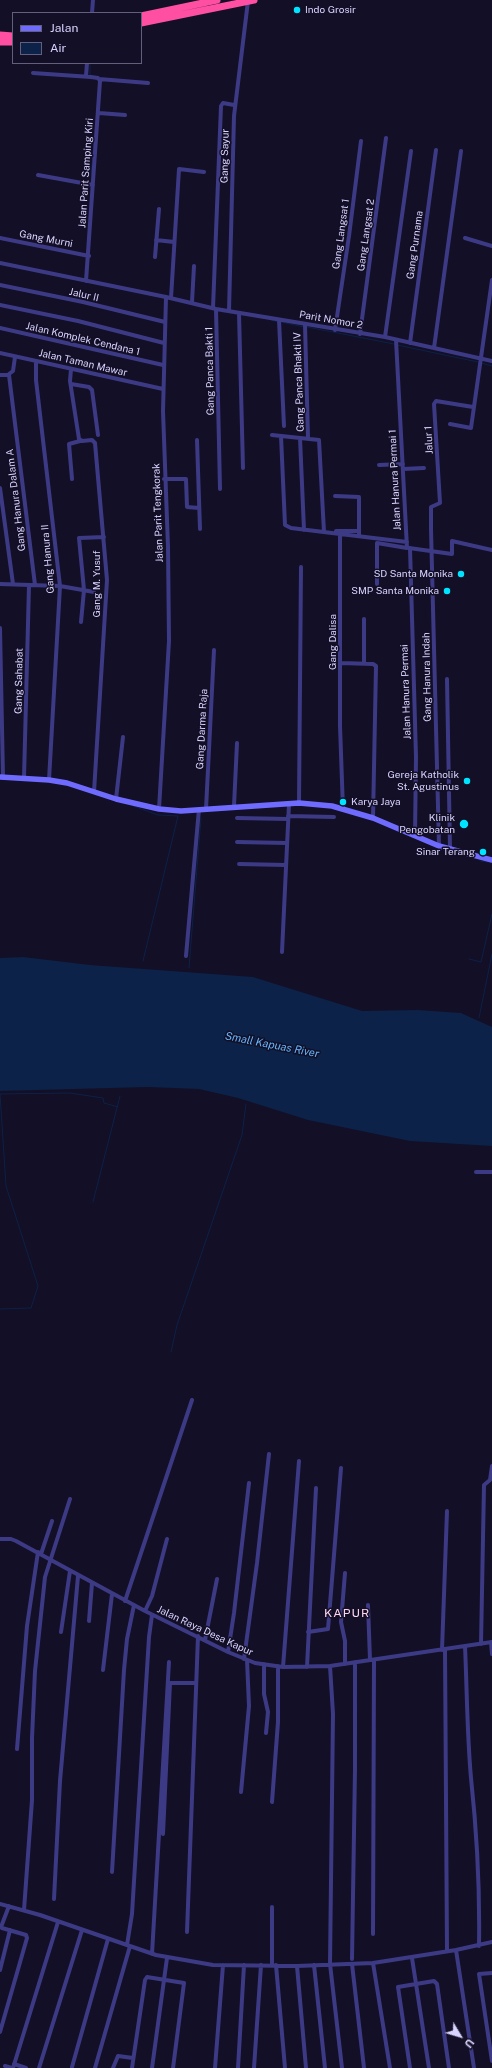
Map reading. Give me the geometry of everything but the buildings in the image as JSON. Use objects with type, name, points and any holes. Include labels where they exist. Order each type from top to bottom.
[{"type":"highway","points":[[142,23],[217,0]]},
{"type":"highway","points":[[142,16],[197,7],[251,1]]},
{"type":"highway","points":[[0,36],[12,36]]},
{"type":"highway","points":[[0,42],[12,42]]},
{"type":"main road","points":[[2,777],[49,780],[94,792],[116,800],[159,810],[206,809],[299,803],[343,809],[373,818],[439,846],[492,860]]},
{"type":"street","points":[[92,12],[93,0]]},
{"type":"street","name":"Gang Sayur","points":[[230,311],[234,105],[251,1]]},
{"type":"street","points":[[87,64],[89,77]]},
{"type":"street","points":[[33,73],[148,83]]},
{"type":"street","name":"Jalan Parit Samping Kiri","points":[[86,281],[89,256],[91,185],[99,113],[99,79]]},
{"type":"street","name":"Gang Panca Bakti 1","points":[[220,489],[215,308],[220,106],[223,103],[234,105]]},
{"type":"street","points":[[99,113],[125,115]]},
{"type":"street","name":"Gang Langsat 2","points":[[360,334],[386,138]]},
{"type":"street","name":"Gang Langsat 1","points":[[335,330],[361,141]]},
{"type":"street","name":"Gang Purnama","points":[[410,343],[436,150]]},
{"type":"street","points":[[385,337],[411,151]]},
{"type":"street","points":[[434,348],[461,152]]},
{"type":"street","name":"Jalan Parit Tengkorak","points":[[159,810],[169,641],[168,547],[164,479],[162,390],[165,322],[169,297],[179,169],[204,172]]},
{"type":"street","points":[[38,174],[91,185]]},
{"type":"street","points":[[155,257],[158,209]]},
{"type":"street","name":"Gang Murni","points":[[0,238],[89,256]]},
{"type":"street","points":[[465,238],[492,246]]},
{"type":"street","points":[[156,240],[174,242]]},
{"type":"street","points":[[0,263],[169,297]]},
{"type":"street","points":[[192,302],[194,266]]},
{"type":"street","points":[[450,424],[471,428],[492,280]]},
{"type":"street","name":"Jalur II","points":[[0,285],[83,302],[165,322]]},
{"type":"street","name":"Parit Nomor 2","points":[[169,297],[239,313],[335,330],[385,337],[396,343],[410,343],[480,357],[492,361]]},
{"type":"street","points":[[0,305],[78,321],[164,343]]},
{"type":"street","points":[[239,313],[242,468]]},
{"type":"street","points":[[279,320],[284,426]]},
{"type":"street","name":"Gang Panca Bhakti IV","points":[[305,325],[308,438]]},
{"type":"street","name":"Jalan Komplek Cendana 1","points":[[0,328],[163,365]]},
{"type":"street","name":"Jalan Hanura Permai 1","points":[[376,584],[377,543],[408,548],[396,343]]},
{"type":"street","name":"Jalan Taman Mawar","points":[[0,353],[162,390]]},
{"type":"street","points":[[0,375],[9,374],[13,371],[15,357]]},
{"type":"street","name":"Gang Hanura II","points":[[36,361],[36,380],[60,586],[49,780]]},
{"type":"street","points":[[71,369],[71,384],[80,441],[69,444],[72,479]]},
{"type":"street","name":"Gang Hanura Dalam A","points":[[9,374],[35,585]]},
{"type":"street","points":[[71,384],[89,387],[92,390],[98,435]]},
{"type":"street","name":"Jalur 1","points":[[431,508],[432,506],[439,506],[440,504],[435,402],[473,407]]},
{"type":"street","points":[[272,435],[319,440],[324,532]]},
{"type":"street","points":[[281,436],[285,523],[287,527],[340,534],[359,534]]},
{"type":"street","points":[[300,438],[304,530]]},
{"type":"street","name":"Gang M. Yusuf","points":[[80,441],[92,440],[95,443],[104,536],[107,593],[94,792]]},
{"type":"street","points":[[197,440],[200,529]]},
{"type":"street","points":[[379,465],[403,464]]},
{"type":"street","points":[[403,469],[424,468]]},
{"type":"street","points":[[164,479],[186,479],[187,507],[199,508]]},
{"type":"street","points":[[0,488],[13,584]]},
{"type":"street","points":[[335,496],[359,497],[359,534]]},
{"type":"street","name":"Gang Hanura Indah","points":[[431,508],[439,846]]},
{"type":"street","points":[[336,531],[407,542]]},
{"type":"street","name":"Gang Dalisa","points":[[340,534],[340,726],[343,809]]},
{"type":"street","points":[[81,622],[84,590],[79,538],[104,536]]},
{"type":"street","points":[[408,548],[452,554],[452,541],[492,550]]},
{"type":"street","name":"Jalan Hanura Permai","points":[[408,548],[416,757],[415,835]]},
{"type":"street","points":[[299,803],[301,567]]},
{"type":"street","points":[[0,584],[60,586],[94,592]]},
{"type":"street","name":"Gang Sahabat","points":[[24,778],[29,585]]},
{"type":"street","points":[[364,619],[364,663]]},
{"type":"street","points":[[0,628],[2,777]]},
{"type":"street","name":"Gang Darma Raja","points":[[206,809],[214,650]]},
{"type":"street","points":[[341,663],[364,663],[376,666],[373,818]]},
{"type":"street","points":[[447,679],[450,849]]},
{"type":"street","points":[[116,800],[123,738]]},
{"type":"street","points":[[234,806],[237,743]]},
{"type":"street","points":[[282,952],[289,804]]},
{"type":"street","points":[[186,956],[199,809]]},
{"type":"street","points":[[237,818],[334,816]]},
{"type":"street","points":[[237,842],[287,843]]},
{"type":"street","points":[[239,864],[286,865]]},
{"type":"street","points":[[476,1172],[492,1172]]},
{"type":"street","points":[[125,1601],[192,1400]]},
{"type":"street","points":[[241,1792],[249,1706],[246,1660],[269,1454]]},
{"type":"street","points":[[283,1667],[299,1461]]},
{"type":"street","points":[[481,1644],[484,1485],[490,1480],[492,1466]]},
{"type":"street","points":[[308,1632],[328,1629],[341,1468]]},
{"type":"street","points":[[228,1652],[234,1614],[249,1484]]},
{"type":"street","points":[[307,1667],[316,1488]]},
{"type":"street","points":[[24,1910],[31,1807],[35,1671],[45,1576],[49,1559],[70,1499]]},
{"type":"street","points":[[447,1511],[443,1650],[447,1951]]},
{"type":"street","points":[[17,1749],[27,1626],[40,1553],[52,1521]]},
{"type":"street","name":"Jalan Raya Desa Kapur","points":[[0,1539],[16,1541],[152,1615],[246,1660],[264,1664],[283,1667],[330,1666],[492,1642]]},
{"type":"street","points":[[145,1611],[152,1596],[167,1539]]},
{"type":"street","points":[[62,1632],[70,1571]]},
{"type":"street","points":[[345,1573],[341,1622],[345,1642],[345,1664]]},
{"type":"street","points":[[54,1899],[60,1781],[78,1576]]},
{"type":"street","points":[[205,1640],[217,1579]]},
{"type":"street","points":[[88,1621],[92,1583]]},
{"type":"street","points":[[103,1670],[112,1594]]},
{"type":"street","points":[[112,1872],[124,1670],[127,1639],[134,1605]]},
{"type":"street","points":[[368,1605],[372,1660],[373,1934]]},
{"type":"street","points":[[95,2068],[129,1946],[149,1637],[152,1615]]},
{"type":"street","points":[[187,1932],[195,1684],[198,1636]]},
{"type":"street","points":[[492,1642],[492,1654]]},
{"type":"street","points":[[465,1646],[471,1776],[476,1809],[480,1905],[479,1946]]},
{"type":"street","points":[[152,1954],[169,1662]]},
{"type":"street","points":[[352,1959],[355,1662]]},
{"type":"street","points":[[264,1664],[264,1694],[268,1712],[266,1733]]},
{"type":"street","points":[[272,1802],[278,1722],[278,1666]]},
{"type":"street","points":[[330,1666],[333,1714],[330,1964],[342,2068]]},
{"type":"street","points":[[163,1834],[170,1683],[195,1684]]},
{"type":"street","points":[[0,1904],[24,1910],[152,1954],[194,1963],[297,1966],[373,1963],[412,1958],[492,1943]]},
{"type":"street","points":[[0,2032],[27,1938],[26,1935],[1,1927],[9,1906]]},
{"type":"street","points":[[272,1907],[274,1965],[285,2068]]},
{"type":"street","points":[[13,2067],[58,1922]]},
{"type":"street","points":[[0,1970],[10,1930]]},
{"type":"street","points":[[39,2068],[82,1930]]},
{"type":"street","points":[[72,2067],[108,1939]]},
{"type":"street","points":[[456,1950],[474,2068]]},
{"type":"street","points":[[152,2068],[167,1958]]},
{"type":"street","points":[[412,1958],[429,2068]]},
{"type":"street","points":[[373,1963],[390,2068]]},
{"type":"street","points":[[352,1964],[364,2068]]},
{"type":"street","points":[[214,2068],[222,1965]]},
{"type":"street","points":[[238,2068],[244,1965]]},
{"type":"street","points":[[254,2068],[261,1965]]},
{"type":"street","points":[[314,1965],[325,2068]]},
{"type":"street","points":[[297,1966],[306,2068]]},
{"type":"street","points":[[492,1973],[479,1974],[492,2061]]},
{"type":"street","points":[[132,2068],[145,1980],[148,1977],[183,1982],[184,1985],[173,2068]]},
{"type":"street","points":[[410,2068],[398,1987],[434,1981],[436,1982],[449,2068]]},
{"type":"street","points":[[113,2068],[118,2056],[134,2058]]},
{"type":"street","points":[[5,2066],[26,2068]]},
{"type":"water","name":"Small Kapuas River","points":[[23,957],[90,965],[253,977],[362,1011],[418,1010],[461,1013],[492,1027],[492,1146],[410,1141],[308,1120],[238,1098],[199,1089],[148,1087],[0,1091],[0,958]]},
{"type":"waterway","points":[[90,64],[90,75]]},
{"type":"waterway","points":[[91,175],[94,143]]},
{"type":"waterway","points":[[271,320],[278,322]]},
{"type":"waterway","points":[[281,322],[304,327]]},
{"type":"waterway","points":[[307,327],[394,344]]},
{"type":"waterway","points":[[397,345],[478,362]]},
{"type":"waterway","points":[[481,363],[492,366]]},
{"type":"waterway","points":[[133,806],[158,815],[178,816],[143,961]]},
{"type":"waterway","points":[[189,968],[201,818]]},
{"type":"waterway","points":[[480,861],[488,862]]},
{"type":"waterway","points":[[469,959],[481,962],[492,914]]},
{"type":"waterway","points":[[479,1018],[492,954]]},
{"type":"waterway","points":[[0,1309],[31,1308],[38,1286],[6,1186],[0,1094],[70,1093],[103,1098],[104,1103],[118,1107]]},
{"type":"waterway","points":[[93,1202],[120,1096]]},
{"type":"waterway","points":[[171,1352],[177,1325],[242,1135],[246,1104]]},
{"type":"place","name":"Indo Grosir","points":[[297,10]]},
{"type":"place","name":"SD Santa Monika","points":[[461,574]]},
{"type":"place","name":"SMP Santa Monika","points":[[447,591]]},
{"type":"place","name":"Gereja Katholik St. Agustinus","points":[[467,781]]},
{"type":"place","name":"Karya Jaya","points":[[343,802]]},
{"type":"place","name":"Klinik Pengobatan","points":[[464,824]]},
{"type":"place","name":"Sinar Terang","points":[[483,852]]},
{"type":"district","name":"KAPUR","points":[[347,1613]]}]
